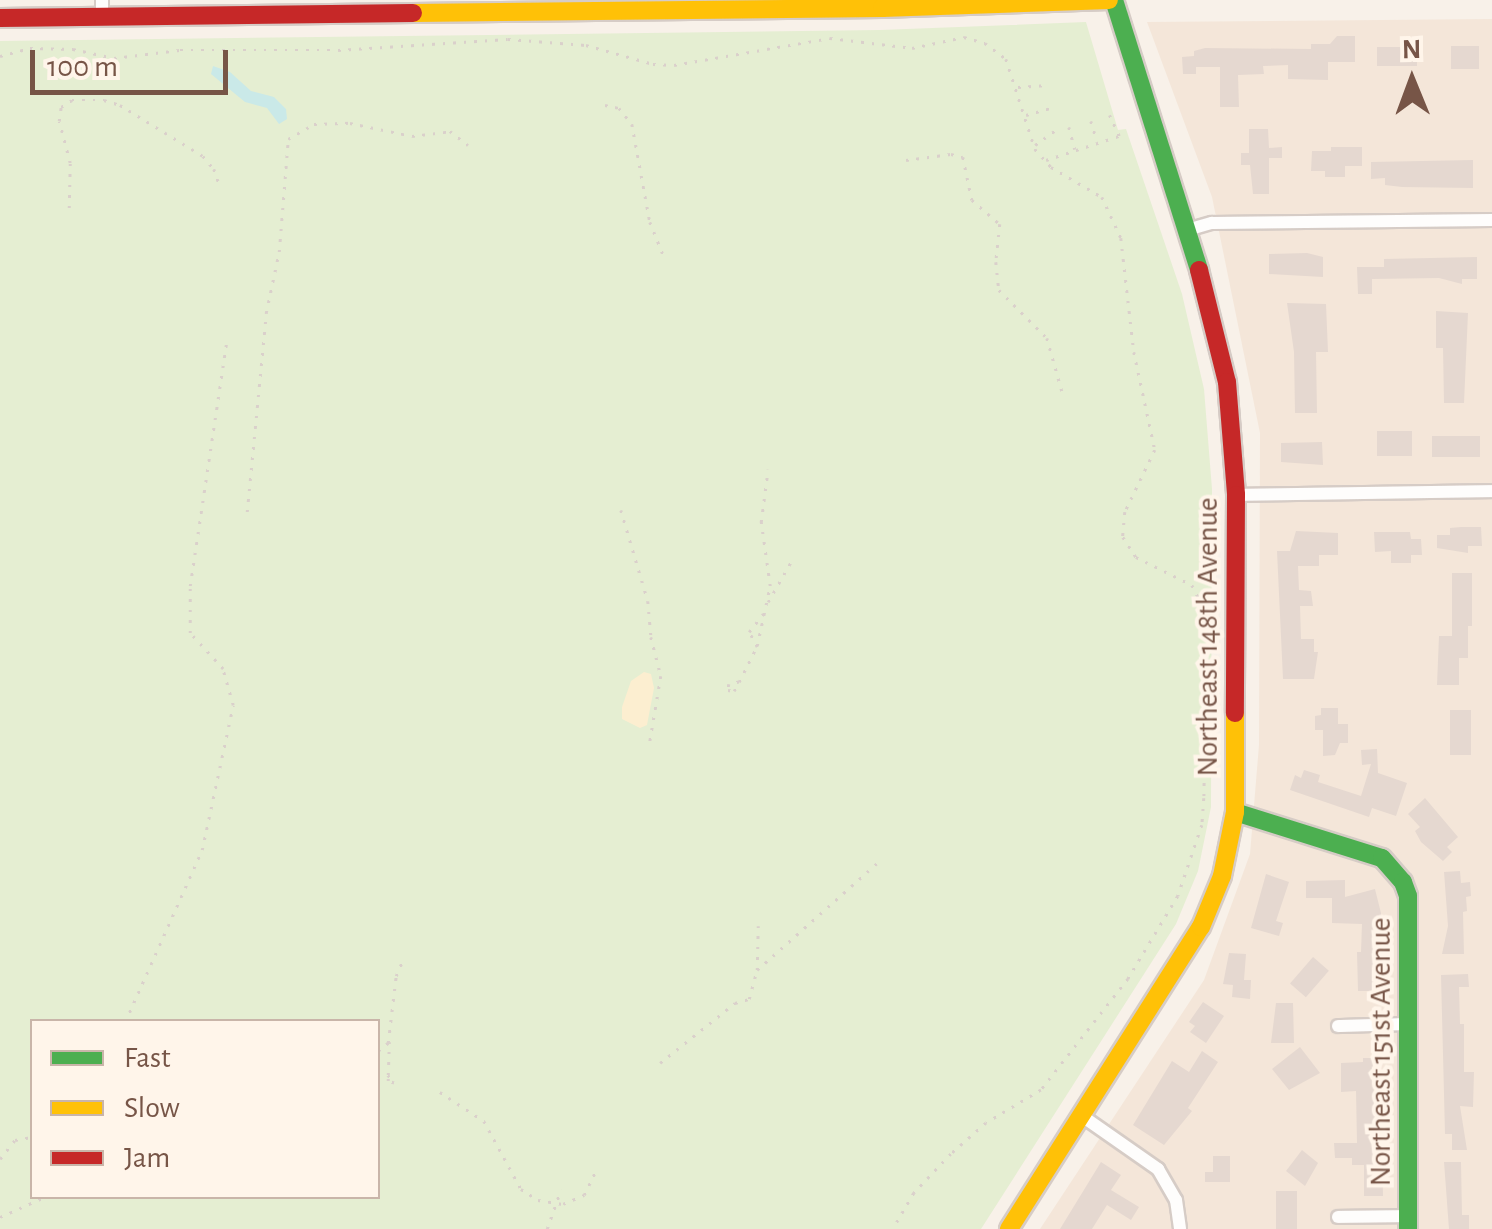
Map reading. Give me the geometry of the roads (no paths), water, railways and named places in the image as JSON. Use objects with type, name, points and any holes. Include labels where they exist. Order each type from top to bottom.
[{"type":"main road","points":[[0,18],[102,8],[1111,0]]},
{"type":"main road","name":"Northeast 148th Avenue","points":[[1009,1229],[1202,927],[1222,876],[1235,812],[1236,495],[1227,382],[1187,230],[1111,0]]},
{"type":"main road","name":"Northeast 151st Avenue","points":[[1235,812],[1382,858],[1408,896],[1408,1222]]},
{"type":"street","points":[[1187,230],[1212,223],[1492,220]]},
{"type":"street","points":[[1236,495],[1492,490]]},
{"type":"street","points":[[1338,1026],[1409,1024]]},
{"type":"street","points":[[1082,1116],[1158,1169],[1176,1200],[1180,1229]]},
{"type":"street","points":[[1338,1217],[1408,1222]]},
{"type":"water","points":[[213,66],[230,72],[251,91],[274,97],[286,109],[287,119],[279,124],[267,108],[245,102],[211,74]]}]
